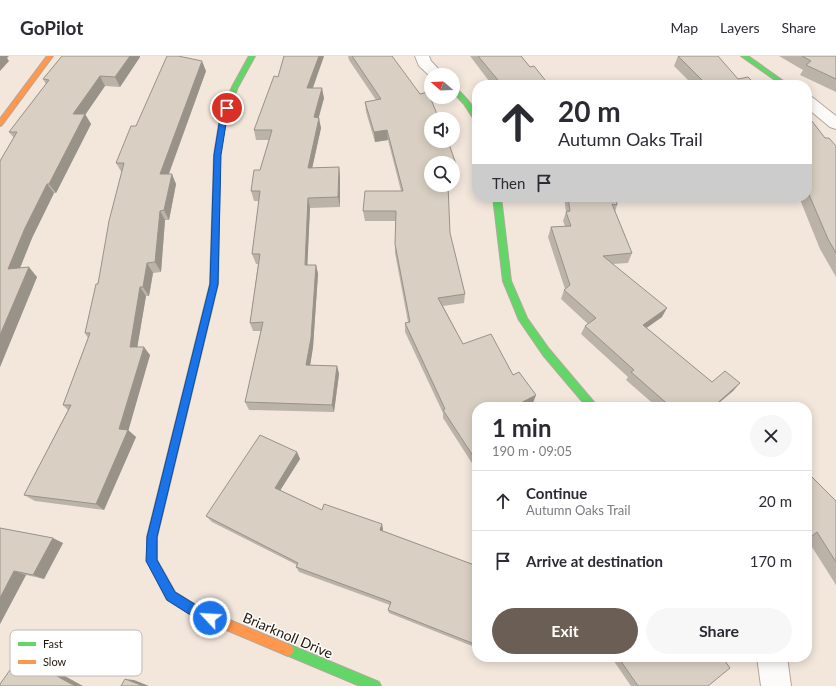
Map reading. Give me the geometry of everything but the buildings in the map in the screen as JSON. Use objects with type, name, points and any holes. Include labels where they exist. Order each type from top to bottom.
[{"type":"street","points":[[0,124],[50,56]]},
{"type":"street","name":"Briarknoll Drive","points":[[252,56],[235,87],[223,118],[217,155],[214,284],[152,537],[152,561],[171,596],[196,612],[375,686]]},
{"type":"street","points":[[422,56],[424,63],[429,68]]},
{"type":"street","points":[[744,56],[779,80]]},
{"type":"street","points":[[460,94],[472,109]]},
{"type":"street","points":[[812,104],[836,124]]},
{"type":"street","points":[[498,202],[507,281],[523,320],[546,352],[589,402]]},
{"type":"street","points":[[773,662],[776,686]]},
{"type":"traffic: fast","points":[[152,555],[152,537],[214,284],[217,155],[223,118],[235,87],[252,56]]},
{"type":"traffic: fast","points":[[744,56],[779,80]]},
{"type":"traffic: fast","points":[[460,96],[472,112]]},
{"type":"traffic: fast","points":[[498,202],[507,281],[523,320],[546,352],[589,402]]},
{"type":"traffic: fast","points":[[288,650],[375,686]]},
{"type":"traffic: slow","points":[[0,124],[50,56]]},
{"type":"traffic: slow","points":[[152,555],[152,561],[171,596],[197,612],[288,650]]},
{"type":"route","points":[[210,618],[196,612],[171,596],[152,561],[152,537],[214,284],[217,155],[223,118],[227,108]]}]
